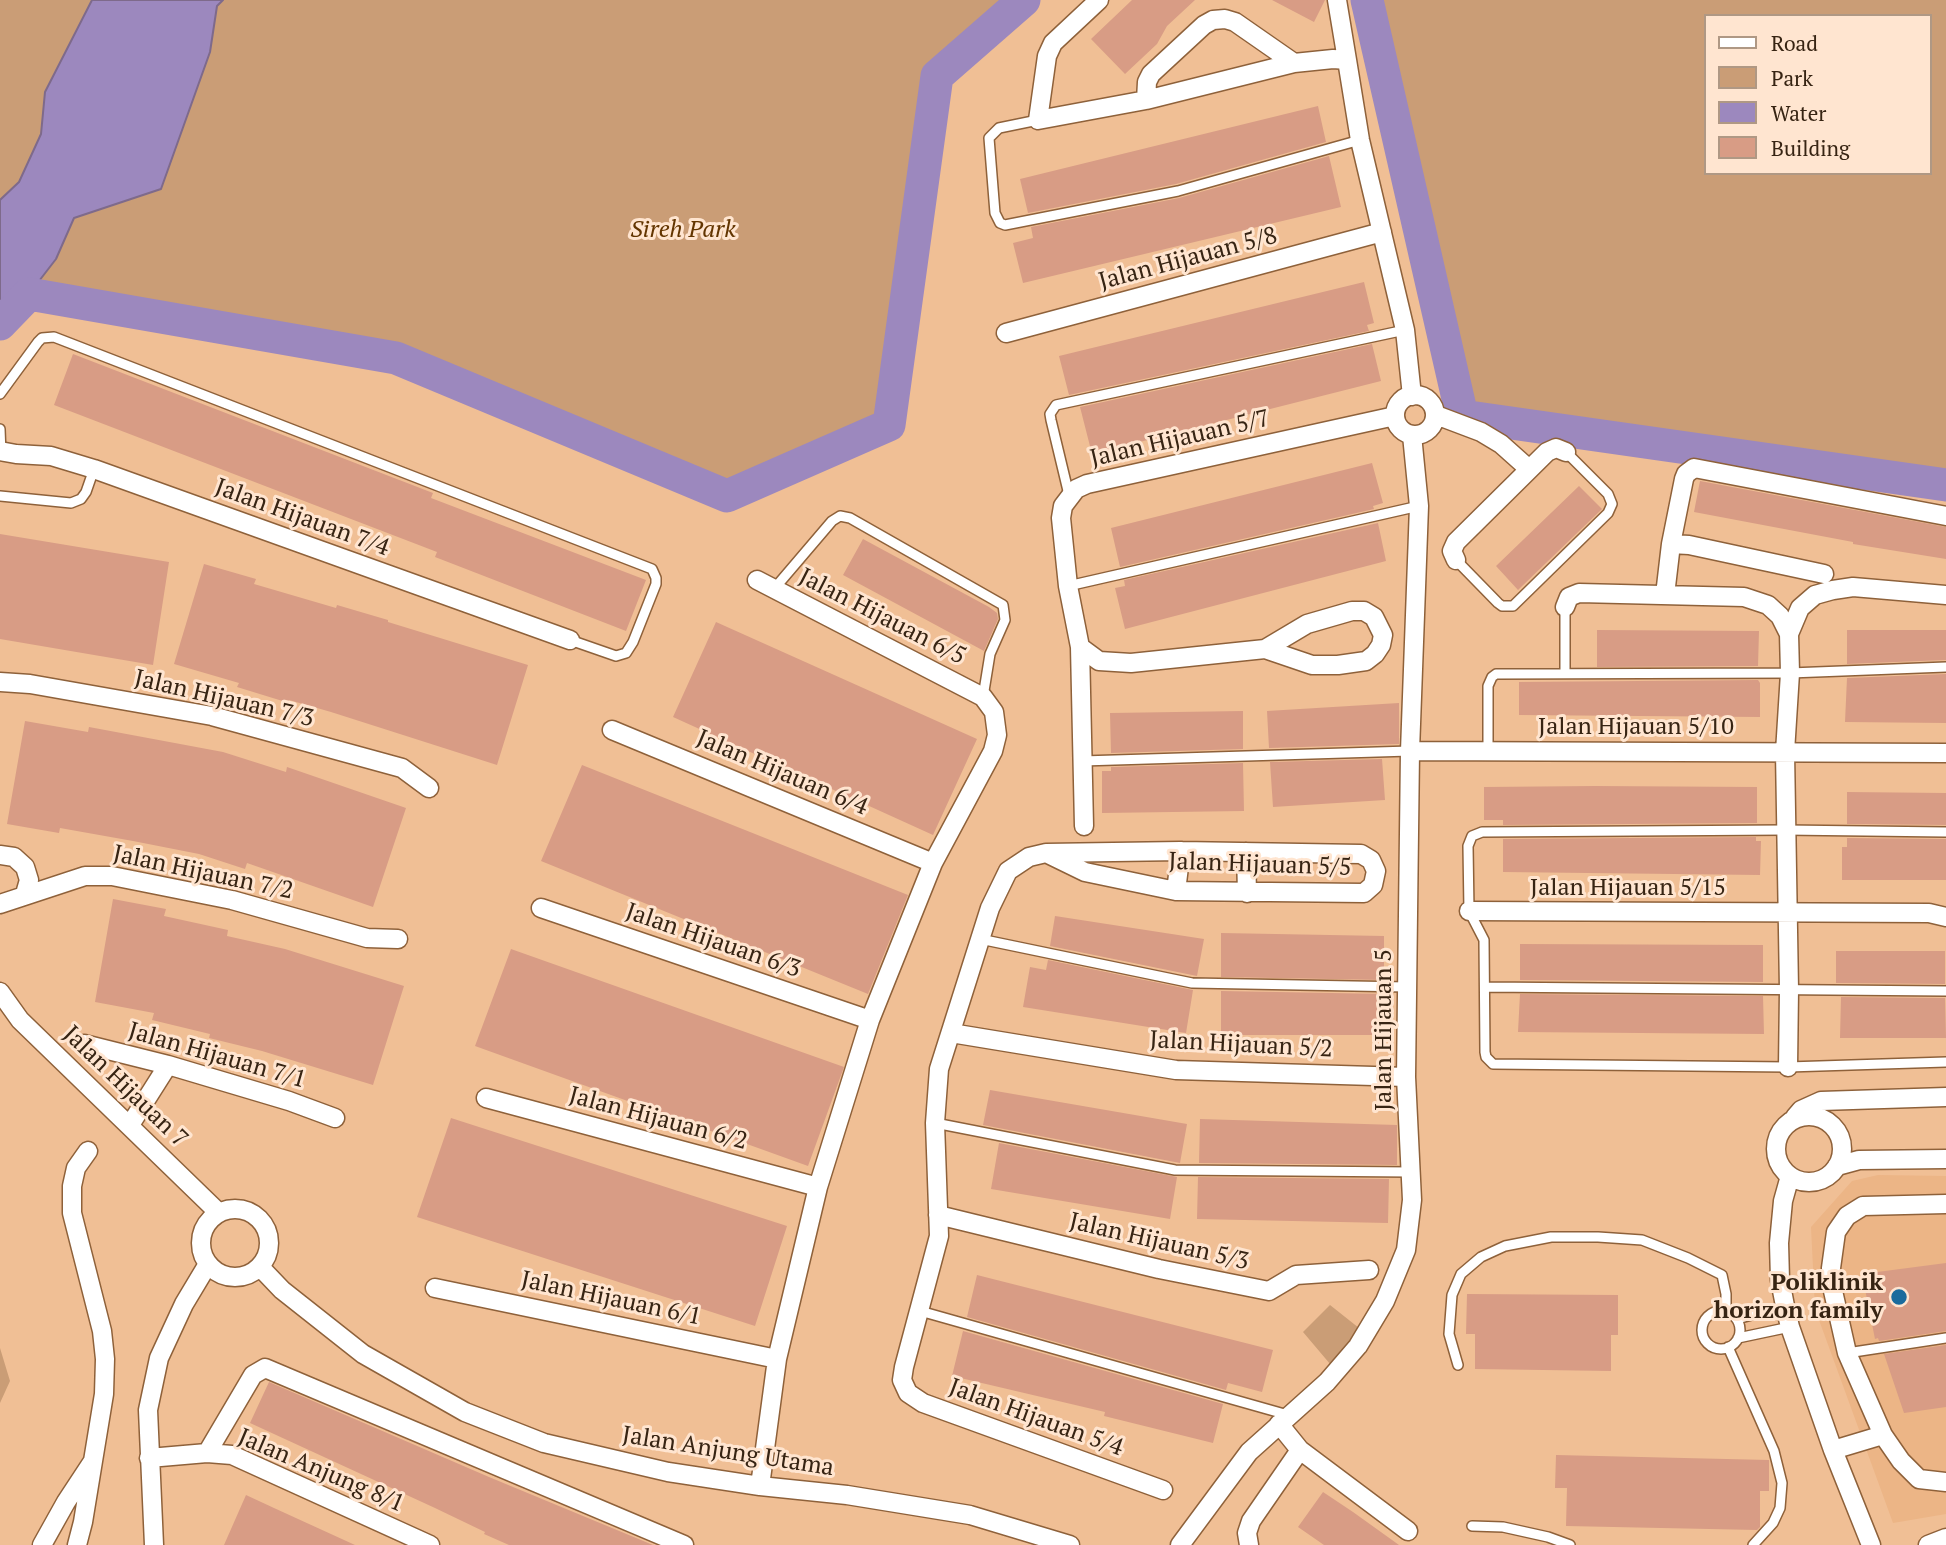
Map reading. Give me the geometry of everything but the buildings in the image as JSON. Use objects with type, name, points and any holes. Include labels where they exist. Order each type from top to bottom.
[{"type":"street","points":[[1099,0],[1053,43],[1047,56],[1038,120],[1146,100],[1294,63],[1324,59],[1347,60]]},
{"type":"street","points":[[1337,0],[1360,140],[1405,330],[1412,396]]},
{"type":"street","points":[[1146,100],[1147,82],[1151,74],[1204,25],[1213,20],[1235,22],[1294,63]]},
{"type":"street","name":"Jalan Hijauan 5/8","points":[[1006,333],[1382,232]]},
{"type":"street","points":[[1412,396],[1425,398],[1434,408],[1436,415],[1431,428],[1419,435],[1412,435],[1400,429],[1395,416],[1400,403],[1412,396]]},
{"type":"street","points":[[1436,415],[1481,432],[1501,444],[1529,469]]},
{"type":"street","name":"Jalan Hijauan 5/7","points":[[1084,826],[1080,648],[1068,586],[1061,519],[1063,506],[1070,496],[1076,489],[1087,484],[1395,416]]},
{"type":"street","name":"Jalan Hijauan 5","points":[[1180,1545],[1249,1452],[1327,1382],[1358,1346],[1385,1301],[1406,1250],[1412,1200],[1406,1077],[1410,751],[1419,506],[1412,435]]},
{"type":"street","points":[[1456,561],[1452,551],[1456,542],[1529,469],[1551,449],[1562,449],[1566,452]]},
{"type":"street","name":"Jalan Hijauan 7/4","points":[[4,455],[51,456],[94,469],[570,640]]},
{"type":"street","points":[[1665,595],[1671,544],[1684,479],[1694,468],[1946,516]]},
{"type":"street","points":[[1671,544],[1689,545],[1824,574]]},
{"type":"street","name":"Jalan Hijauan 6/5","points":[[757,580],[983,697]]},
{"type":"street","points":[[1788,1067],[1785,752],[1790,673],[1789,634],[1800,608],[1815,595],[1833,590],[1853,587],[1946,595]]},
{"type":"street","points":[[1565,607],[1569,597],[1578,593],[1744,597],[1768,605],[1780,616],[1789,634]]},
{"type":"street","points":[[1080,648],[1099,661],[1113,663],[1265,649],[1312,664],[1338,665],[1366,661],[1376,654],[1383,635],[1374,617],[1364,611],[1352,611],[1307,624],[1265,649]]},
{"type":"street","name":"Jalan Hijauan 7/3","points":[[0,682],[30,684],[212,716],[402,768],[429,788]]},
{"type":"street","points":[[760,1486],[777,1359],[818,1187],[870,1020],[933,863],[993,751],[997,735],[994,712],[983,697]]},
{"type":"street","name":"Jalan Hijauan 6/4","points":[[612,730],[933,863]]},
{"type":"street","name":"Jalan Hijauan 5/10","points":[[1410,751],[1946,752]]},
{"type":"street","points":[[1176,891],[1181,851]]},
{"type":"street","name":"Jalan Hijauan 5/5","points":[[902,1380],[939,1236],[935,1123],[939,1069],[989,908],[1008,871],[1029,857],[1046,853],[1181,851],[1361,854],[1371,860],[1376,876],[1373,886],[1364,893],[1176,891],[1085,872],[1046,853]]},
{"type":"street","points":[[1246,852],[1247,893]]},
{"type":"street","points":[[0,855],[14,857],[25,867],[29,880],[26,894]]},
{"type":"street","name":"Jalan Hijauan 7/2","points":[[0,904],[85,876],[112,876],[232,900],[367,938],[398,939]]},
{"type":"street","name":"Jalan Hijauan 6/3","points":[[541,908],[870,1020]]},
{"type":"street","name":"Jalan Hijauan 5/15","points":[[1469,911],[1929,913],[1946,917]]},
{"type":"street","name":"Jalan Hijauan 7","points":[[0,992],[20,1020],[219,1213]]},
{"type":"street","name":"Jalan Hijauan 5/2","points":[[951,1033],[1176,1070],[1406,1077]]},
{"type":"street","name":"Jalan Hijauan 7/1","points":[[84,1044],[168,1065],[289,1101],[335,1118]]},
{"type":"street","points":[[130,1125],[168,1065]]},
{"type":"street","points":[[1790,1122],[1811,1117],[1822,1120],[1831,1126],[1842,1145],[1837,1166],[1830,1174],[1810,1182],[1790,1176],[1783,1169],[1776,1149],[1778,1139],[1790,1122],[1801,1110],[1821,1101],[1946,1097]]},
{"type":"street","name":"Jalan Hijauan 6/2","points":[[486,1098],[818,1187]]},
{"type":"street","points":[[77,1545],[104,1394],[105,1359],[102,1331],[72,1213],[72,1186],[76,1168],[88,1151]]},
{"type":"street","points":[[1837,1166],[1859,1160],[1946,1159]]},
{"type":"street","points":[[1790,1176],[1783,1201],[1779,1243],[1780,1280],[1785,1306],[1833,1450],[1871,1545]]},
{"type":"street","points":[[1946,1204],[1863,1206],[1847,1216],[1836,1232],[1831,1268],[1833,1290],[1847,1353],[1883,1435],[1901,1461],[1919,1479],[1946,1482]]},
{"type":"street","points":[[238,1209],[256,1216],[263,1223],[267,1231],[269,1250],[260,1267],[243,1276],[233,1277],[208,1264],[202,1236],[211,1219],[219,1213],[238,1209]]},
{"type":"street","name":"Jalan Hijauan 5/3","points":[[938,1215],[1159,1269],[1269,1291],[1296,1275],[1368,1270]]},
{"type":"street","points":[[154,1545],[148,1410],[159,1358],[184,1304],[208,1264]]},
{"type":"street","name":"Jalan Anjung Utama","points":[[260,1267],[282,1290],[363,1354],[465,1412],[544,1443],[668,1472],[760,1486],[847,1495],[970,1515],[1070,1545]]},
{"type":"street","name":"Jalan Hijauan 6/1","points":[[435,1288],[777,1359]]},
{"type":"street","points":[[207,1453],[253,1375],[265,1368],[684,1545]]},
{"type":"street","name":"Jalan Hijauan 5/4","points":[[902,1380],[908,1393],[923,1403],[1163,1490]]},
{"type":"street","points":[[1283,1420],[1300,1450],[1408,1531]]},
{"type":"street","points":[[1833,1450],[1883,1435]]},
{"type":"street","points":[[1249,1545],[1247,1533],[1251,1521],[1300,1450]]},
{"type":"street","name":"Jalan Anjung 8/1","points":[[149,1458],[207,1453],[232,1455],[430,1545]]},
{"type":"street","points":[[42,1545],[93,1461]]},
{"type":"street","points":[[1928,1545],[1946,1538]]},
{"type":"lane","points":[[1038,120],[999,128],[989,138],[995,213],[996,218],[1005,225],[1178,191],[1360,140]]},
{"type":"lane","points":[[1070,496],[1051,419],[1052,409],[1056,405],[1405,330]]},
{"type":"lane","points":[[0,394],[38,342],[42,338],[54,337],[652,569],[656,584],[626,653],[616,656],[570,640]]},
{"type":"lane","points":[[0,429],[4,455]]},
{"type":"lane","points":[[1456,561],[1498,603],[1507,607],[1513,606],[1608,513],[1612,503],[1608,494],[1566,452]]},
{"type":"lane","points":[[0,496],[71,503],[81,499],[94,469]]},
{"type":"lane","points":[[1068,586],[1419,506]]},
{"type":"lane","points":[[774,589],[832,521],[841,516],[849,518],[1003,605],[1005,620],[990,654],[983,697]]},
{"type":"lane","points":[[1565,607],[1565,673]]},
{"type":"lane","points":[[1488,751],[1488,686],[1492,677],[1502,673],[1790,673],[1946,667]]},
{"type":"lane","points":[[1082,761],[1410,751]]},
{"type":"lane","points":[[1946,832],[1785,830],[1476,833],[1468,846],[1469,911],[1484,936],[1485,1052],[1489,1062],[1493,1064],[1788,1067],[1946,1062]]},
{"type":"lane","points":[[981,939],[1192,983],[1408,987]]},
{"type":"lane","points":[[1485,987],[1946,991]]},
{"type":"lane","points":[[935,1123],[1175,1170],[1411,1172]]},
{"type":"lane","points":[[1458,1366],[1449,1334],[1452,1295],[1461,1274],[1481,1257],[1505,1246],[1551,1237],[1642,1240],[1688,1258],[1721,1275],[1726,1294],[1726,1311]]},
{"type":"lane","points":[[1737,1319],[1785,1306]]},
{"type":"lane","points":[[920,1311],[1283,1420]]},
{"type":"lane","points":[[1726,1311],[1737,1319],[1740,1332],[1728,1348],[1715,1348],[1709,1345],[1701,1328],[1707,1316],[1726,1311]]},
{"type":"lane","points":[[1738,1338],[1790,1327]]},
{"type":"lane","points":[[1847,1353],[1946,1338]]},
{"type":"lane","points":[[1728,1348],[1774,1451],[1782,1483],[1780,1508],[1773,1524],[1753,1545]]},
{"type":"lane","points":[[1472,1527],[1503,1527],[1570,1545]]},
{"type":"shaded area","points":[[1878,1175],[1946,1176],[1946,1514],[1893,1523],[1815,1309],[1811,1227],[1852,1181]]},
{"type":"green space","points":[[0,0],[92,0],[45,92],[41,134],[19,182],[0,200]]},
{"type":"green space","name":"Sireh Park","points":[[223,0],[1024,0],[937,76],[889,425],[727,496],[396,358],[29,294],[56,259],[74,218],[161,189],[210,52],[217,6]]},
{"type":"green space","points":[[1367,0],[1946,0],[1946,485],[1462,416]]},
{"type":"green space","points":[[1330,1305],[1359,1328],[1336,1371],[1303,1332]]},
{"type":"green space","points":[[0,1348],[10,1381],[0,1403]]},
{"type":"water","points":[[92,0],[223,0],[217,6],[210,52],[161,189],[74,218],[56,259],[29,294],[0,324],[0,200],[19,182],[41,134],[45,92]]},
{"type":"waterway","points":[[0,324],[29,294],[396,358],[727,496],[889,425],[937,76],[1024,0]]},
{"type":"waterway","points":[[1367,0],[1462,416],[1946,485]]},
{"type":"place","name":"Poliklinik horizon family","points":[[1899,1297]]}]
